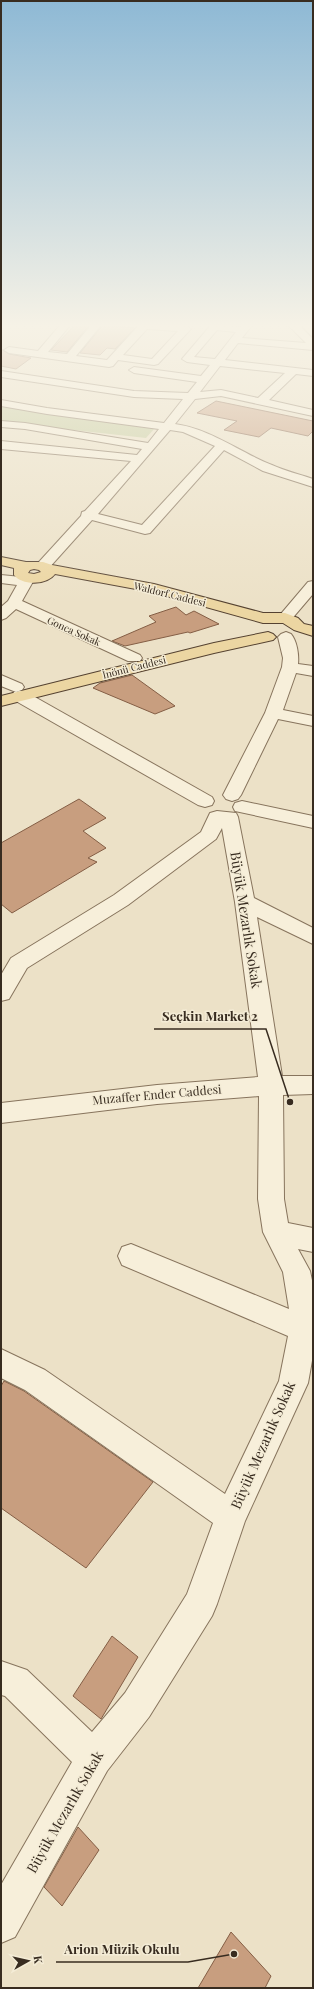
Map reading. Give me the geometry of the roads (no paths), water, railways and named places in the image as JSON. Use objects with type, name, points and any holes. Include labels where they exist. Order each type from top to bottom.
[{"type":"main road","name":"Waldorf Caddesi","points":[[1,561],[33,573]]},
{"type":"main road","name":"Waldorf Caddesi","points":[[1,569],[33,573],[144,596],[243,622],[264,625]]},
{"type":"main road","name":"İnönü Caddesi","points":[[1,701],[12,691],[264,625],[285,618],[294,621],[306,629]]},
{"type":"main road","name":"İnönü Caddesi","points":[[12,691],[214,648],[264,625]]},
{"type":"main road","points":[[264,625],[286,637],[313,639]]},
{"type":"main road","points":[[286,637],[306,629]]},
{"type":"street","points":[[94,417],[168,426],[198,433],[267,468],[313,483]]},
{"type":"street","points":[[1,615],[14,603],[33,573],[151,446],[175,417]]},
{"type":"street","points":[[1,424],[25,426],[151,446]]},
{"type":"street","points":[[1,445],[140,458]]},
{"type":"street","points":[[87,515],[146,530],[222,445]]},
{"type":"street","points":[[1,579],[33,573]]},
{"type":"street","points":[[285,618],[313,585]]},
{"type":"street","name":"Gonca Sokak","points":[[14,603],[134,658]]},
{"type":"street","points":[[1,993],[19,963],[121,900],[209,835],[230,809],[272,713],[290,667],[291,658],[286,637]]},
{"type":"street","points":[[290,667],[313,671]]},
{"type":"street","points":[[1,680],[12,691],[205,801]]},
{"type":"street","points":[[272,713],[313,721]]},
{"type":"street","points":[[230,809],[220,794],[209,797],[204,804],[207,812],[230,809],[313,822]]},
{"type":"street","name":"Büyük Mezarlık Sokak","points":[[1,1923],[94,1758],[137,1704],[200,1604],[232,1517],[292,1383],[304,1329],[302,1297],[296,1271],[276,1232],[271,1199],[271,1085],[230,809]]},
{"type":"street","points":[[245,902],[313,937]]},
{"type":"street","name":"Muzaffer Ender Caddesi","points":[[1,1113],[91,1100],[271,1085],[313,1085]]},
{"type":"street","points":[[276,1232],[313,1240]]},
{"type":"street","points":[[131,1256],[304,1329]]},
{"type":"street","points":[[1,1363],[35,1380],[232,1517]]},
{"type":"street","points":[[1,1678],[15,1682],[94,1758]]},
{"type":"place","name":"Seçkin Market 2","points":[[290,1102]]},
{"type":"place","name":"Arion Müzik Okulu","points":[[234,1954]]}]
